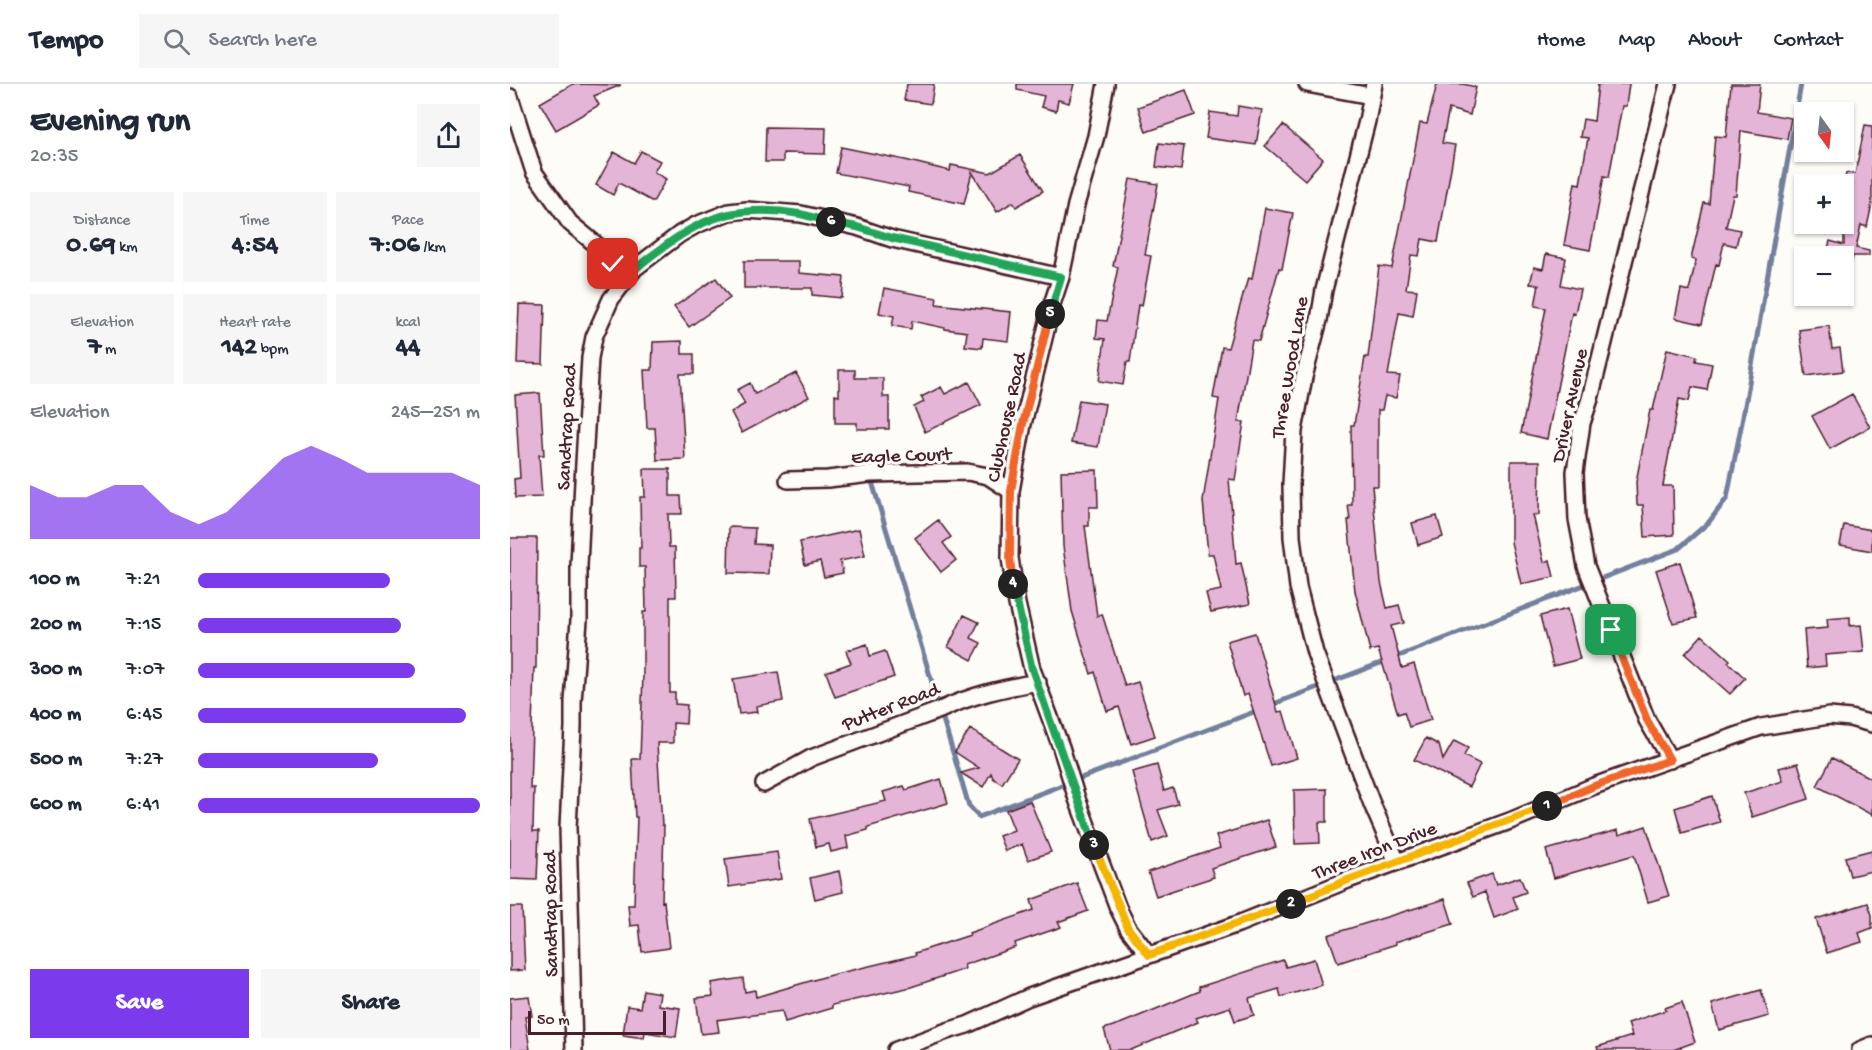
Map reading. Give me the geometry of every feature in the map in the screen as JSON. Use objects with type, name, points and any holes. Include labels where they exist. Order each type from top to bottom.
[{"type":"street","name":"Clubhouse Road","points":[[1106,84],[1096,136],[1076,205],[1061,277],[1023,424],[1011,491],[1010,558],[1012,582],[1027,649],[1077,799],[1118,908],[1128,928],[1149,955]]},
{"type":"street","points":[[1306,84],[1372,90]]},
{"type":"street","name":"Driver Avenue","points":[[1668,84],[1590,399],[1582,423],[1575,484],[1577,519],[1586,566],[1647,720],[1670,760]]},
{"type":"street","name":"Three Wood Lane","points":[[1372,90],[1367,121],[1304,377],[1294,431],[1290,484],[1292,537],[1298,587],[1315,653],[1372,804],[1397,862]]},
{"type":"street","points":[[510,97],[534,172],[570,223],[599,247],[613,264],[622,282]]},
{"type":"street","name":"Sandtrap Road","points":[[574,1050],[568,828],[579,620],[586,405],[594,337],[601,316],[622,282],[635,268],[688,230],[729,212],[747,210],[801,214],[892,238],[1061,277]]},
{"type":"street","name":"Eagle Court","points":[[788,480],[828,479],[870,474],[967,472],[988,476],[1011,491]]},
{"type":"street","name":"Putter Road","points":[[764,784],[811,758],[956,702],[1002,688],[1038,682]]},
{"type":"street","name":"Three Iron Drive","points":[[896,1050],[967,1025],[1029,997],[1238,924],[1510,821],[1594,786],[1761,727],[1828,716],[1850,718],[1872,724]]},
{"type":"street","points":[[1860,1050],[1872,1044]]},
{"type":"building","points":[[573,84],[621,85],[594,96],[599,105],[556,130],[540,103]]},
{"type":"building","points":[[907,84],[934,84],[931,104],[904,100]]},
{"type":"building","points":[[1017,84],[1074,84],[1069,103],[1058,100],[1056,111],[1041,107],[1044,96],[1017,90]]},
{"type":"building","points":[[1437,84],[1463,84],[1476,87],[1470,115],[1449,109],[1442,143],[1455,145],[1438,242],[1422,239],[1419,256],[1411,255],[1406,289],[1417,290],[1413,316],[1399,313],[1388,375],[1400,376],[1396,398],[1385,396],[1382,410],[1378,410],[1378,486],[1372,486],[1381,582],[1387,608],[1399,605],[1404,623],[1391,626],[1402,668],[1414,664],[1431,720],[1409,727],[1404,712],[1398,714],[1378,649],[1370,651],[1355,591],[1348,520],[1350,520],[1348,505],[1352,505],[1351,425],[1354,425],[1365,357],[1368,357],[1379,266],[1392,268],[1420,123],[1427,124]]},
{"type":"building","points":[[1598,84],[1629,84],[1626,106],[1622,106],[1609,177],[1604,176],[1590,250],[1564,245],[1575,183],[1580,184],[1588,138],[1580,137],[1583,119],[1594,121]]},
{"type":"building","points":[[1731,84],[1760,84],[1757,112],[1791,118],[1787,139],[1741,131],[1736,195],[1733,195],[1726,227],[1740,230],[1736,246],[1724,243],[1719,265],[1716,264],[1702,324],[1675,318],[1681,289],[1689,291],[1696,260],[1691,259],[1704,203],[1709,204],[1715,136],[1726,137]]},
{"type":"building","points":[[1186,90],[1195,115],[1146,132],[1138,107]]},
{"type":"building","points":[[1238,106],[1262,110],[1256,145],[1206,138],[1210,112],[1237,116]]},
{"type":"building","points":[[1283,125],[1323,159],[1305,180],[1265,146]]},
{"type":"building","points":[[1865,125],[1872,126],[1872,204],[1867,227],[1861,225],[1856,248],[1869,251],[1869,256],[1854,256],[1854,246],[1829,246],[1830,241],[1844,245],[1844,234],[1854,234],[1854,174],[1846,174],[1846,173],[1855,174]]},
{"type":"building","points":[[766,127],[826,128],[825,154],[783,153],[783,162],[765,162]]},
{"type":"building","points":[[1159,143],[1184,146],[1181,170],[1156,167]]},
{"type":"building","points":[[841,147],[950,171],[951,165],[990,173],[1020,155],[1043,191],[1016,207],[1013,202],[997,212],[972,172],[964,204],[908,192],[909,187],[836,173]]},
{"type":"building","points":[[641,151],[660,161],[654,172],[666,179],[653,202],[619,183],[613,195],[596,185],[614,152],[634,163]]},
{"type":"building","points":[[1130,179],[1158,184],[1145,255],[1151,256],[1142,306],[1138,305],[1130,362],[1127,362],[1123,385],[1099,381],[1105,339],[1096,338],[1098,320],[1107,321],[1118,267],[1113,266]]},
{"type":"building","points":[[1265,208],[1293,213],[1282,269],[1279,268],[1259,341],[1252,340],[1238,422],[1244,422],[1235,480],[1229,479],[1236,564],[1241,563],[1250,604],[1211,612],[1206,593],[1221,590],[1213,554],[1208,554],[1203,501],[1219,399],[1213,398],[1222,347],[1228,348],[1248,278],[1252,279]]},
{"type":"building","points":[[1546,254],[1566,258],[1561,285],[1580,289],[1575,314],[1572,313],[1547,439],[1521,433],[1546,308],[1535,306],[1539,285],[1530,284],[1534,267],[1543,269]]},
{"type":"building","points":[[744,261],[799,261],[799,273],[844,277],[842,298],[812,295],[812,288],[744,288]]},
{"type":"building","points":[[716,278],[730,298],[689,327],[674,307]]},
{"type":"building","points":[[884,288],[937,298],[936,304],[1011,312],[1008,341],[983,338],[982,348],[965,346],[967,332],[912,321],[911,329],[892,326],[894,316],[879,313]]},
{"type":"building","points":[[519,304],[545,305],[543,364],[517,363]]},
{"type":"building","points":[[1829,326],[1832,349],[1840,348],[1843,371],[1806,376],[1799,330]]},
{"type":"building","points":[[682,341],[682,354],[694,354],[694,374],[680,374],[685,459],[657,460],[655,428],[647,428],[644,370],[652,370],[653,342]]},
{"type":"building","points":[[1667,349],[1697,356],[1696,361],[1712,364],[1707,390],[1692,387],[1689,401],[1679,399],[1663,486],[1673,486],[1674,535],[1645,537],[1643,505],[1637,505],[1636,482],[1650,410],[1653,410]]},
{"type":"building","points":[[839,370],[855,370],[855,378],[883,378],[883,397],[889,397],[889,429],[857,429],[857,423],[835,423],[835,395],[839,396]]},
{"type":"building","points":[[796,373],[809,397],[742,433],[731,412],[745,404],[737,390],[750,383],[755,394]]},
{"type":"building","points":[[969,382],[981,405],[925,432],[914,407],[924,402],[921,397],[941,387],[945,394]]},
{"type":"building","points":[[540,393],[544,455],[539,455],[542,497],[515,498],[514,479],[520,478],[515,395]]},
{"type":"building","points":[[1852,394],[1870,427],[1830,449],[1812,416]]},
{"type":"building","points":[[1079,400],[1105,404],[1098,447],[1071,443]]},
{"type":"building","points":[[1511,461],[1540,461],[1539,515],[1533,515],[1544,562],[1550,560],[1554,577],[1521,584],[1511,542]]},
{"type":"building","points":[[644,469],[670,469],[670,496],[681,496],[682,514],[668,514],[669,547],[675,547],[676,597],[670,597],[670,693],[675,693],[675,704],[687,705],[686,724],[673,723],[673,743],[657,743],[662,825],[664,825],[662,902],[664,901],[669,948],[642,952],[639,925],[630,926],[628,905],[634,905],[637,817],[635,817],[632,759],[640,759],[643,612],[646,612],[645,567],[639,567],[640,497],[645,497]]},
{"type":"building","points":[[1097,470],[1098,507],[1089,507],[1089,526],[1085,526],[1097,616],[1102,614],[1125,686],[1138,682],[1155,736],[1131,744],[1119,707],[1107,711],[1095,672],[1091,674],[1072,611],[1063,546],[1061,471]]},
{"type":"building","points":[[1437,516],[1443,537],[1418,545],[1412,523]]},
{"type":"building","points":[[938,520],[951,537],[943,543],[956,560],[941,572],[915,538]]},
{"type":"building","points":[[1844,525],[1872,530],[1872,551],[1840,545]]},
{"type":"building","points":[[729,527],[755,528],[754,544],[770,545],[769,574],[728,573]]},
{"type":"building","points":[[859,529],[865,556],[840,561],[843,573],[824,577],[820,561],[805,565],[800,542]]},
{"type":"building","points":[[510,538],[537,538],[536,668],[534,668],[530,788],[534,788],[533,831],[539,831],[537,880],[510,879]]},
{"type":"building","points":[[1680,562],[1697,618],[1673,623],[1656,570]]},
{"type":"building","points":[[1567,609],[1580,659],[1553,666],[1540,616]]},
{"type":"building","points":[[964,615],[979,622],[971,638],[981,643],[972,660],[948,647]]},
{"type":"building","points":[[1850,617],[1850,626],[1861,625],[1864,652],[1825,655],[1826,666],[1807,668],[1804,630],[1828,628],[1827,619]]},
{"type":"building","points":[[1255,633],[1278,712],[1283,711],[1297,758],[1271,766],[1248,694],[1243,696],[1227,641]]},
{"type":"building","points":[[1702,635],[1730,660],[1728,662],[1745,678],[1730,694],[1685,654]]},
{"type":"building","points":[[867,644],[870,656],[885,651],[894,677],[835,697],[826,672],[851,663],[846,651]]},
{"type":"building","points":[[778,672],[783,701],[756,706],[757,712],[739,714],[733,679]]},
{"type":"building","points":[[970,729],[1018,759],[1002,784],[993,778],[991,773],[983,787],[961,773],[979,768],[955,752]]},
{"type":"building","points":[[1426,738],[1439,745],[1443,760],[1454,741],[1468,748],[1464,756],[1480,764],[1469,787],[1414,760]]},
{"type":"building","points":[[1832,758],[1872,779],[1872,815],[1817,786]]},
{"type":"building","points":[[1798,763],[1809,799],[1752,817],[1744,793],[1783,781],[1779,768]]},
{"type":"building","points":[[1157,765],[1164,791],[1173,788],[1178,804],[1158,810],[1168,836],[1152,842],[1132,772]]},
{"type":"building","points":[[941,779],[948,803],[846,836],[848,848],[831,852],[829,844],[816,847],[810,819],[886,801],[883,792],[904,786],[906,790]]},
{"type":"building","points":[[1327,789],[1327,822],[1319,822],[1320,843],[1295,844],[1294,790]]},
{"type":"building","points":[[1712,796],[1720,822],[1682,833],[1675,808]]},
{"type":"building","points":[[1030,801],[1051,852],[1028,860],[1022,844],[1005,851],[999,836],[1014,830],[1006,810]]},
{"type":"building","points":[[1267,820],[1276,847],[1211,868],[1214,877],[1156,896],[1148,872],[1220,848],[1216,836]]},
{"type":"building","points":[[1646,826],[1669,896],[1648,902],[1634,855],[1554,878],[1546,850],[1618,830],[1619,835]]},
{"type":"building","points":[[1872,850],[1872,871],[1850,876],[1845,857]]},
{"type":"building","points":[[777,852],[781,879],[729,887],[725,859]]},
{"type":"building","points":[[839,871],[843,892],[815,899],[810,878]]},
{"type":"building","points":[[1492,874],[1496,885],[1520,877],[1526,892],[1513,897],[1518,909],[1494,918],[1485,892],[1473,897],[1467,883]]},
{"type":"building","points":[[1077,883],[1088,911],[1058,922],[1061,927],[1015,943],[1016,947],[964,965],[965,969],[911,987],[832,1005],[832,1008],[785,1022],[782,1011],[717,1020],[719,1032],[701,1034],[696,998],[713,996],[711,983],[743,978],[745,992],[755,990],[756,997],[827,976],[916,955],[915,953],[1034,910],[1031,900]]},
{"type":"building","points":[[1445,899],[1453,924],[1338,963],[1328,935]]},
{"type":"building","points":[[1868,903],[1872,915],[1872,928],[1859,933],[1862,942],[1827,953],[1816,919]]},
{"type":"building","points":[[510,907],[522,907],[525,970],[510,971]]},
{"type":"building","points":[[1314,959],[1322,985],[1281,997],[1279,989],[1249,998],[1254,1015],[1235,1021],[1230,1007],[1196,1018],[1198,1022],[1131,1050],[1110,1050],[1104,1029],[1200,991],[1199,987],[1283,960],[1286,967]]},
{"type":"building","points":[[643,990],[660,993],[658,1005],[680,1008],[676,1037],[645,1032],[644,1038],[623,1035],[627,1006],[640,1008]]},
{"type":"building","points":[[1761,990],[1769,1016],[1719,1030],[1712,1004]]},
{"type":"building","points":[[529,996],[532,1016],[525,1017],[530,1050],[510,1050],[510,998]]},
{"type":"building","points":[[1682,1002],[1695,1042],[1673,1050],[1598,1050],[1597,1047],[1632,1036],[1628,1023]]},
{"type":"waterway","points":[[1271,705],[1678,549],[1709,522],[1727,498],[1801,84]]},
{"type":"waterway","points":[[867,465],[969,806],[979,817],[1259,710]]},
{"type":"route","points":[[613,264],[622,282],[635,268],[680,234],[729,212],[747,210],[801,214],[892,238],[1061,277],[1040,351],[1023,424],[1011,491],[1012,582],[1032,669],[1061,747],[1077,799],[1118,908],[1134,938],[1149,955],[1238,924],[1403,859],[1510,821],[1594,786],[1670,760],[1647,720],[1611,630]]}]
